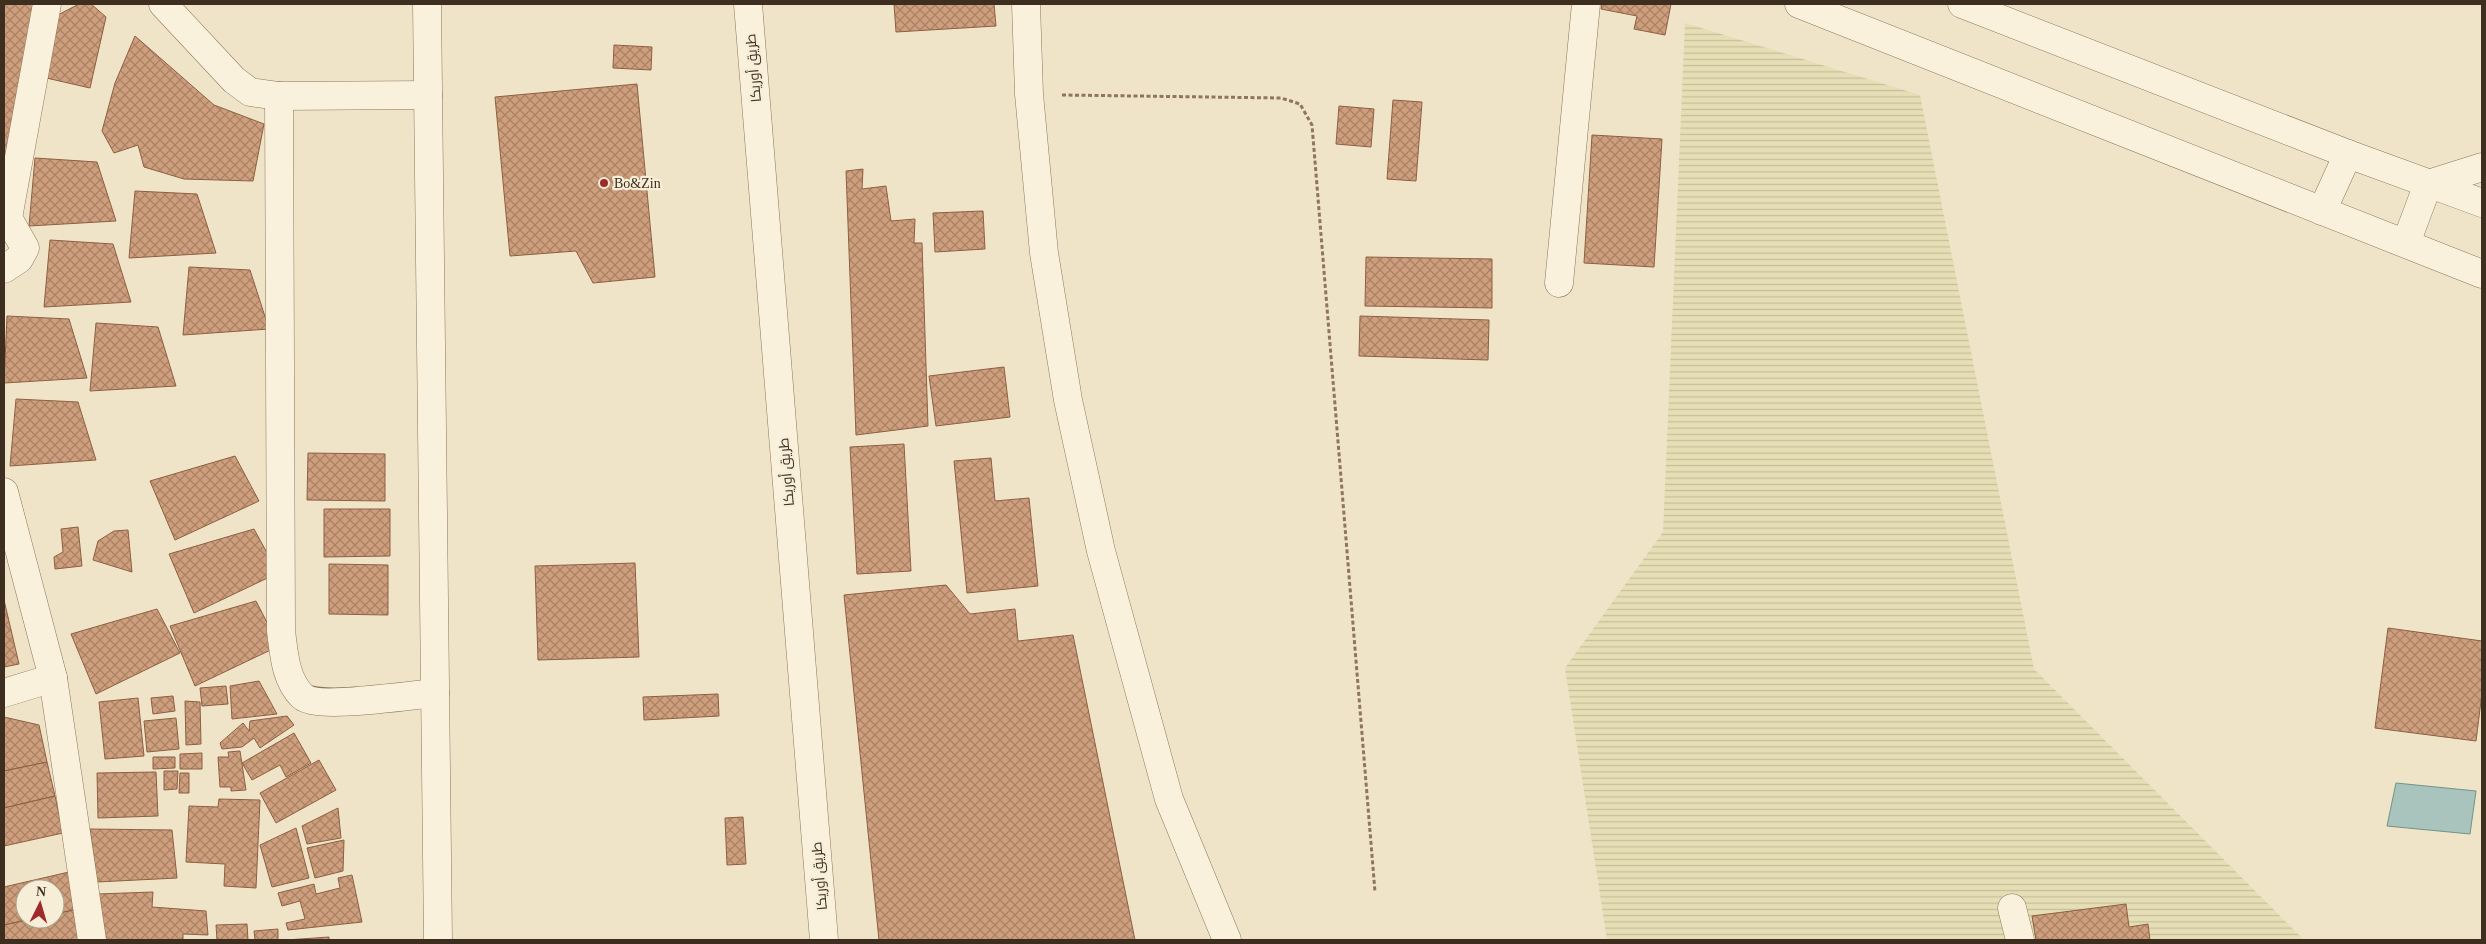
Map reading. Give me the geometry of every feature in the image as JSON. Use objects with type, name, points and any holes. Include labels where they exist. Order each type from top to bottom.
[{"type":"street","points":[[4,269],[19,259],[25,248],[8,218],[47,4]]},
{"type":"street","points":[[164,4],[241,86],[262,95],[428,95]]},
{"type":"street","points":[[427,4],[438,940]]},
{"type":"street","name":"طريق أوريكا","points":[[748,4],[824,940]]},
{"type":"street","points":[[1026,4],[1029,94],[1044,253],[1068,400],[1101,551],[1169,799],[1227,940]]},
{"type":"street","points":[[1559,283],[1586,4]]},
{"type":"street","points":[[1799,4],[2482,274]]},
{"type":"street","points":[[1962,4],[2482,204]]},
{"type":"street","points":[[279,96],[281,631],[284,658],[291,680],[301,695],[308,701],[337,702],[435,693]]},
{"type":"street","points":[[2322,211],[2348,154]]},
{"type":"street","points":[[2428,184],[2482,167]]},
{"type":"street","points":[[2406,243],[2428,184]]},
{"type":"street","points":[[4,492],[53,678],[92,940]]},
{"type":"street","points":[[4,693],[53,678]]},
{"type":"street","points":[[2012,908],[2020,940]]},
{"type":"path","points":[[1029,94],[1281,98],[1300,104],[1312,125],[1375,892]]},
{"type":"shaded area","points":[[1685,23],[1920,95],[2034,669],[2304,940],[1607,940],[1565,668],[1663,532]]},
{"type":"water","points":[[2396,783],[2476,791],[2470,834],[2387,826]]},
{"type":"building","points":[[4,4],[38,4],[4,186]]},
{"type":"building","points":[[79,4],[91,4],[106,17],[90,88],[42,77],[52,18]]},
{"type":"building","points":[[894,4],[994,4],[996,26],[896,32]]},
{"type":"building","points":[[1602,4],[1671,4],[1665,35],[1634,29],[1637,16],[1601,9]]},
{"type":"building","points":[[135,36],[214,105],[264,124],[253,181],[184,179],[144,167],[138,145],[114,153],[102,131],[115,83]]},
{"type":"building","points":[[614,45],[652,47],[651,70],[613,68]]},
{"type":"building","points":[[637,84],[655,277],[593,283],[576,251],[510,256],[495,97]]},
{"type":"building","points":[[1393,100],[1422,102],[1416,181],[1387,179]]},
{"type":"building","points":[[1339,106],[1374,109],[1371,147],[1336,144]]},
{"type":"building","points":[[1592,135],[1662,139],[1654,267],[1584,263]]},
{"type":"building","points":[[35,158],[97,162],[116,221],[29,226]]},
{"type":"building","points":[[863,169],[862,189],[886,186],[891,221],[915,219],[914,243],[922,243],[928,426],[856,435],[846,171]]},
{"type":"building","points":[[135,191],[197,194],[216,253],[129,258]]},
{"type":"building","points":[[983,211],[985,249],[935,252],[933,213]]},
{"type":"building","points":[[50,240],[113,244],[131,302],[44,307]]},
{"type":"building","points":[[1366,257],[1492,259],[1492,308],[1365,306]]},
{"type":"building","points":[[189,267],[250,270],[269,329],[183,335]]},
{"type":"building","points":[[7,316],[69,319],[87,378],[4,383]]},
{"type":"building","points":[[1360,316],[1489,320],[1488,360],[1359,356]]},
{"type":"building","points":[[96,323],[158,327],[176,386],[90,391]]},
{"type":"building","points":[[1004,367],[1010,417],[936,426],[929,376]]},
{"type":"building","points":[[16,399],[78,402],[96,460],[10,466]]},
{"type":"building","points":[[904,444],[911,571],[857,574],[850,447]]},
{"type":"building","points":[[308,453],[385,454],[385,501],[307,500]]},
{"type":"building","points":[[235,456],[259,501],[175,540],[150,481]]},
{"type":"building","points":[[991,458],[995,501],[1029,498],[1038,586],[967,593],[954,461]]},
{"type":"building","points":[[324,509],[390,509],[390,556],[324,557]]},
{"type":"building","points":[[78,527],[82,566],[55,569],[54,557],[63,552],[61,529]]},
{"type":"building","points":[[254,529],[278,573],[194,613],[169,554]]},
{"type":"building","points":[[128,530],[132,572],[93,560],[98,541],[114,531]]},
{"type":"building","points":[[635,563],[639,657],[538,660],[535,566]]},
{"type":"building","points":[[329,564],[388,565],[388,615],[329,614]]},
{"type":"building","points":[[946,585],[970,614],[1015,609],[1018,641],[1073,635],[1135,940],[879,940],[844,595]]},
{"type":"building","points":[[4,600],[19,664],[4,667]]},
{"type":"building","points":[[256,601],[279,646],[195,686],[170,626]]},
{"type":"building","points":[[157,609],[180,653],[96,694],[71,634]]},
{"type":"building","points":[[2388,628],[2482,641],[2482,693],[2476,741],[2375,728]]},
{"type":"building","points":[[259,681],[277,714],[232,719],[230,686]]},
{"type":"building","points":[[226,686],[228,704],[202,706],[200,688]]},
{"type":"building","points":[[718,694],[719,716],[644,720],[643,697]]},
{"type":"building","points":[[173,696],[175,711],[153,714],[151,698]]},
{"type":"building","points":[[138,698],[144,756],[105,759],[99,702]]},
{"type":"building","points":[[185,701],[200,702],[201,744],[186,745]]},
{"type":"building","points":[[287,716],[294,725],[260,748],[254,738],[242,747],[222,749],[220,743],[243,723],[249,731],[250,721]]},
{"type":"building","points":[[4,717],[39,725],[47,762],[4,771]]},
{"type":"building","points":[[176,718],[179,749],[147,752],[144,721]]},
{"type":"building","points":[[294,733],[311,763],[286,777],[280,765],[252,780],[242,763]]},
{"type":"building","points":[[240,751],[246,790],[231,791],[231,787],[220,787],[218,757],[229,757],[228,752]]},
{"type":"building","points":[[202,753],[202,769],[180,769],[180,754]]},
{"type":"building","points":[[153,757],[175,757],[175,768],[153,769]]},
{"type":"building","points":[[319,760],[336,790],[276,823],[260,793]]},
{"type":"building","points":[[47,762],[55,796],[4,808],[4,771]]},
{"type":"building","points":[[164,771],[178,771],[177,789],[164,790]]},
{"type":"building","points":[[156,772],[158,816],[98,818],[97,773]]},
{"type":"building","points":[[180,773],[189,773],[189,793],[179,793]]},
{"type":"building","points":[[55,796],[63,833],[4,846],[4,808]]},
{"type":"building","points":[[219,799],[260,800],[256,888],[224,886],[225,864],[186,862],[189,806],[218,807]]},
{"type":"building","points":[[338,808],[341,838],[307,844],[302,826]]},
{"type":"building","points":[[743,817],[746,864],[727,865],[725,818]]},
{"type":"building","points":[[296,828],[309,878],[272,887],[260,845]]},
{"type":"building","points":[[90,829],[172,830],[177,878],[97,882]]},
{"type":"building","points":[[344,840],[343,871],[315,878],[307,848]]},
{"type":"building","points":[[69,872],[78,909],[65,912],[65,879],[39,879]]},
{"type":"building","points":[[352,875],[362,922],[288,930],[286,923],[305,919],[300,901],[282,906],[278,893],[314,884],[316,894],[340,888],[338,878]]},
{"type":"building","points":[[15,884],[15,923],[4,925],[4,887]]},
{"type":"building","points":[[153,892],[152,907],[206,911],[208,935],[183,934],[183,940],[100,940],[98,894]]},
{"type":"building","points":[[2126,904],[2129,927],[2148,924],[2150,940],[2036,940],[2032,916]]},
{"type":"building","points":[[78,909],[85,940],[4,940],[4,925],[15,923],[15,929],[65,929],[65,912]]},
{"type":"building","points":[[247,924],[248,940],[217,940],[216,925]]},
{"type":"building","points":[[278,929],[278,940],[255,940],[254,931]]},
{"type":"building","points":[[329,937],[329,940],[286,940]]},
{"type":"place","name":"Bo&Zin","points":[[604,183]]}]
